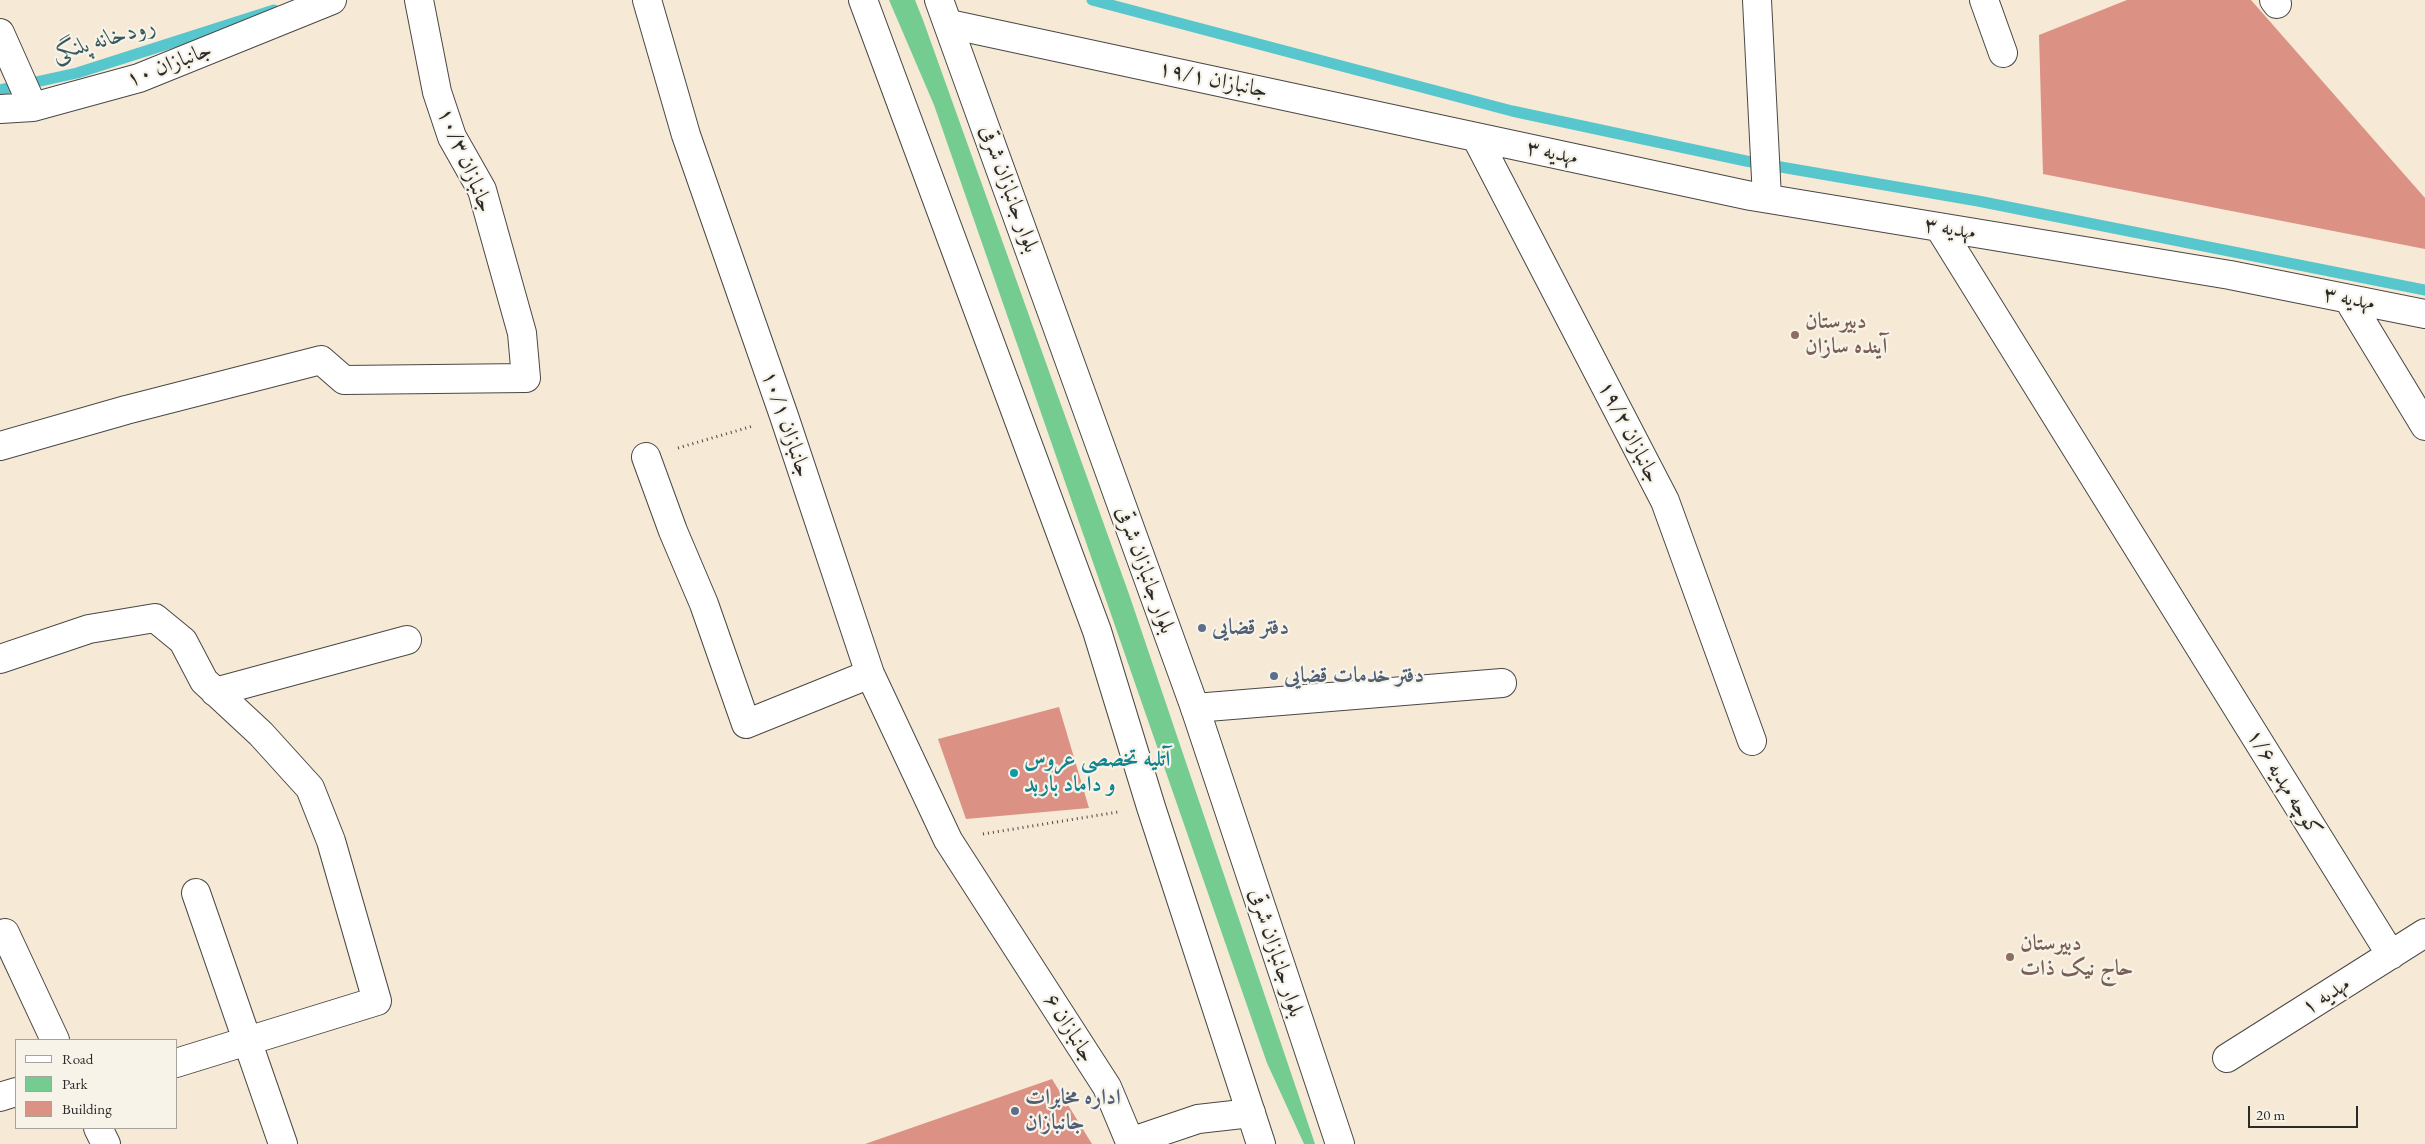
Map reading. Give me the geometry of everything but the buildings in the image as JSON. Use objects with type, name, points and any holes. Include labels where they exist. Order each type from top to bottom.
[{"type":"street","name":"جانبازان ۱۰","points":[[0,109],[34,108],[139,78],[332,0]]},
{"type":"street","name":"جانبازان ۱۰/۳","points":[[0,446],[126,410],[321,360],[344,380],[526,378],[522,333],[482,190],[452,137],[437,92],[419,0]]},
{"type":"street","name":"جانبازان ۱۰/۱","points":[[647,0],[686,135],[784,416],[870,674],[948,840]]},
{"type":"street","points":[[863,0],[1097,631],[1151,807],[1260,1144]]},
{"type":"street","points":[[1757,0],[1767,198]]},
{"type":"street","points":[[1984,0],[2003,53]]},
{"type":"street","name":"جانبازان ۱۹/۱","points":[[944,12],[1476,137]]},
{"type":"street","name":"بلوار جانبازان شرقی","points":[[944,12],[1195,708],[1340,1144]]},
{"type":"street","points":[[0,33],[34,108]]},
{"type":"street","name":"مهدیه ۳","points":[[1476,137],[1767,198],[2230,276],[2425,314]]},
{"type":"street","name":"جانبازان ۱۹/۲","points":[[1476,137],[1665,502],[1752,741]]},
{"type":"street","name":"کوچه مهدیه ۱/۶","points":[[1939,227],[2391,954]]},
{"type":"street","points":[[2348,299],[2425,426]]},
{"type":"street","points":[[646,457],[673,531],[704,604],[746,724],[870,674]]},
{"type":"street","points":[[0,659],[89,629],[155,618],[183,641],[204,681],[261,734],[310,788],[331,841],[377,1001],[178,1062]]},
{"type":"street","points":[[215,692],[407,640]]},
{"type":"street","points":[[1195,708],[1502,683]]},
{"type":"street","name":"جانبازان ۶","points":[[948,840],[1107,1088],[1130,1142],[1198,1119],[1251,1113]]},
{"type":"street","points":[[196,893],[283,1144]]},
{"type":"street","points":[[5,933],[55,1039]]},
{"type":"street","name":"مهدیه ۱","points":[[2227,1058],[2425,933]]},
{"type":"street","points":[[0,1098],[15,1092]]},
{"type":"street","points":[[98,1129],[106,1144]]},
{"type":"path","points":[[646,457],[784,416]]},
{"type":"path","points":[[948,840],[1151,807]]},
{"type":"green space","points":[[889,0],[915,0],[923,20],[1130,597],[1315,1144],[1304,1144],[1267,1063],[934,105]]},
{"type":"waterway","points":[[1092,0],[1512,111],[1746,161],[1978,201],[2425,290]]},
{"type":"waterway","name":"رودخانه پلنگی","points":[[0,90],[77,73],[274,10]]},
{"type":"place","name":"دبیرستان آینده سازان","points":[[1795,335]]},
{"type":"place","name":"دفتر قضایی","points":[[1202,628]]},
{"type":"place","name":"دفتر خدمات قضایی","points":[[1274,676]]},
{"type":"place","name":"آتلیه تخصصی عروس و داماد باربد","points":[[1014,773]]},
{"type":"place","name":"دبیرستان حاج نیک ذات","points":[[2010,957]]},
{"type":"place","name":"اداره مخابرات جانبازان","points":[[1015,1111]]}]
